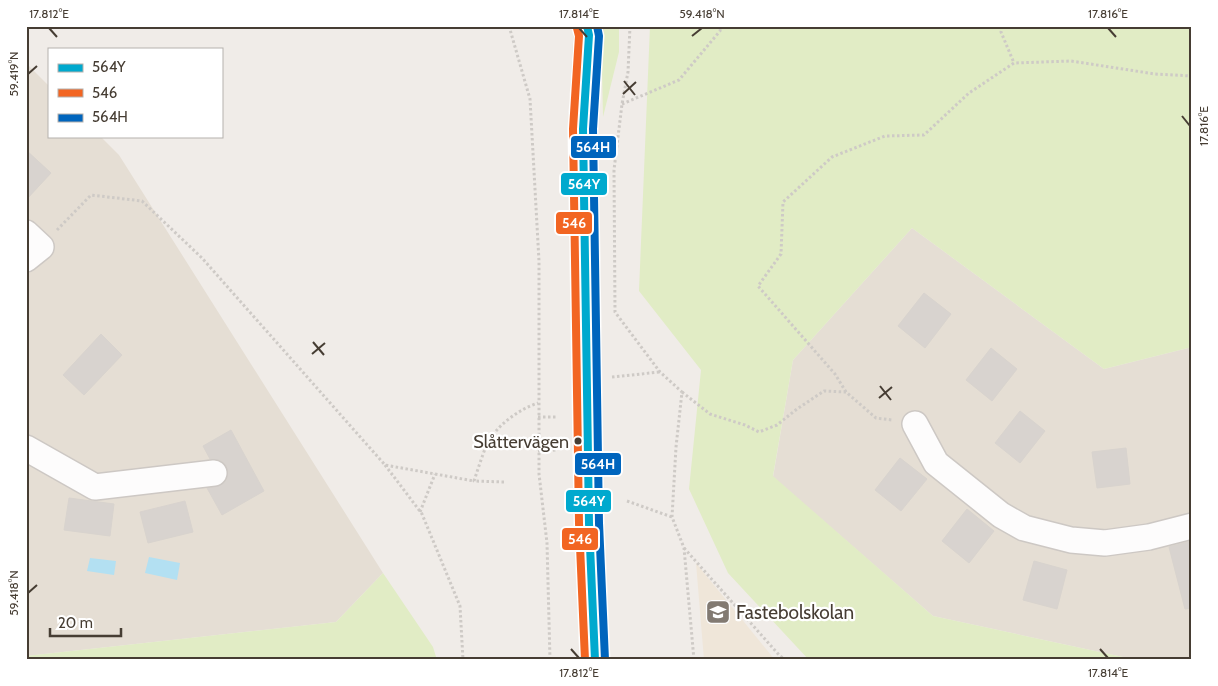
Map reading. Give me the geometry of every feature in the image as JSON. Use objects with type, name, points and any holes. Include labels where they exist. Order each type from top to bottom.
[{"type":"main road","points":[[588,29],[583,129],[589,523],[595,660]]},
{"type":"street","points":[[915,424],[936,463],[1001,515],[1024,528],[1071,540],[1105,543],[1149,537],[1192,526]]},
{"type":"street","points":[[26,448],[94,487],[214,473]]},
{"type":"path","points":[[509,26],[530,99],[539,261],[538,450],[546,544],[550,660]]},
{"type":"path","points":[[630,26],[628,72],[614,170],[615,312],[660,372],[682,392],[710,414],[745,425],[759,432],[777,425],[824,391],[846,392]]},
{"type":"path","points":[[622,104],[679,80],[720,31],[721,26]]},
{"type":"path","points":[[1002,26],[1001,32],[1014,63]]},
{"type":"path","points":[[915,424],[876,418],[846,392],[835,374],[758,286],[781,254],[783,202],[832,157],[885,136],[924,135],[968,93],[1014,63],[1071,61],[1156,74],[1192,76]]},
{"type":"path","points":[[31,246],[91,195],[142,201],[202,258],[385,465],[420,512],[460,606],[463,660]]},
{"type":"path","points":[[611,377],[660,372]]},
{"type":"path","points":[[682,392],[676,448],[672,517],[684,548],[694,660]]},
{"type":"path","points":[[474,481],[488,442],[506,421],[538,403]]},
{"type":"path","points":[[538,417],[557,417]]},
{"type":"path","points":[[538,450],[558,450]]},
{"type":"path","points":[[385,465],[474,481],[504,482]]},
{"type":"path","points":[[420,512],[435,474]]},
{"type":"path","points":[[627,501],[672,517]]},
{"type":"path","points":[[684,548],[780,656],[786,660]]},
{"type":"shaded area","points":[[26,63],[48,85],[48,138],[102,138],[119,155],[383,573],[336,622],[26,656]]},
{"type":"shaded area","points":[[912,228],[1104,369],[1192,347],[1192,659],[1137,660],[933,616],[773,477],[793,360]]},
{"type":"shaded area","name":"Fastebolskolan","points":[[696,563],[775,660],[704,660]]},
{"type":"green space","points":[[601,26],[619,26],[619,52],[603,117]]},
{"type":"green space","points":[[650,26],[1192,26],[1192,347],[1104,369],[912,228],[793,360],[773,476],[933,616],[1137,660],[809,660],[728,573],[689,489],[701,370],[639,291]]},
{"type":"green space","points":[[383,573],[433,647],[437,660],[26,660],[26,656],[336,622]]},
{"type":"water","points":[[149,557],[180,563],[177,580],[145,573]]},
{"type":"water","points":[[90,558],[116,561],[114,575],[87,571]]},
{"type":"building","points":[[26,150],[51,173],[26,200]]},
{"type":"building","points":[[924,293],[951,314],[925,348],[898,326]]},
{"type":"building","points":[[101,334],[122,355],[84,395],[63,375]]},
{"type":"building","points":[[991,348],[1017,369],[992,401],[966,380]]},
{"type":"building","points":[[1020,411],[1045,431],[1020,463],[995,443]]},
{"type":"building","points":[[231,430],[264,491],[222,515],[207,488],[223,484],[227,478],[228,471],[225,464],[220,460],[210,459],[203,446]]},
{"type":"building","points":[[1126,448],[1130,484],[1097,488],[1092,452]]},
{"type":"building","points":[[900,458],[927,479],[901,511],[875,490]]},
{"type":"building","points":[[69,498],[114,504],[110,536],[64,530]]},
{"type":"building","points":[[185,501],[193,532],[148,543],[140,512]]},
{"type":"building","points":[[967,509],[994,531],[969,563],[942,541]]},
{"type":"building","points":[[1192,541],[1192,608],[1185,609],[1169,547]]},
{"type":"building","points":[[1034,561],[1067,570],[1057,609],[1023,600]]},
{"type":"transit line","name":"564Y","points":[[587,26],[589,35],[583,129],[589,523],[595,660]]},
{"type":"transit line","name":"564H","points":[[597,26],[599,36],[593,129],[599,523],[605,660]]},
{"type":"transit line","name":"546","points":[[577,28],[579,36],[573,129],[579,523],[585,660]]},
{"type":"place","name":"Slåttervägen","points":[[578,441]]},
{"type":"place","name":"Fastebolskolan","points":[[718,612]]}]
